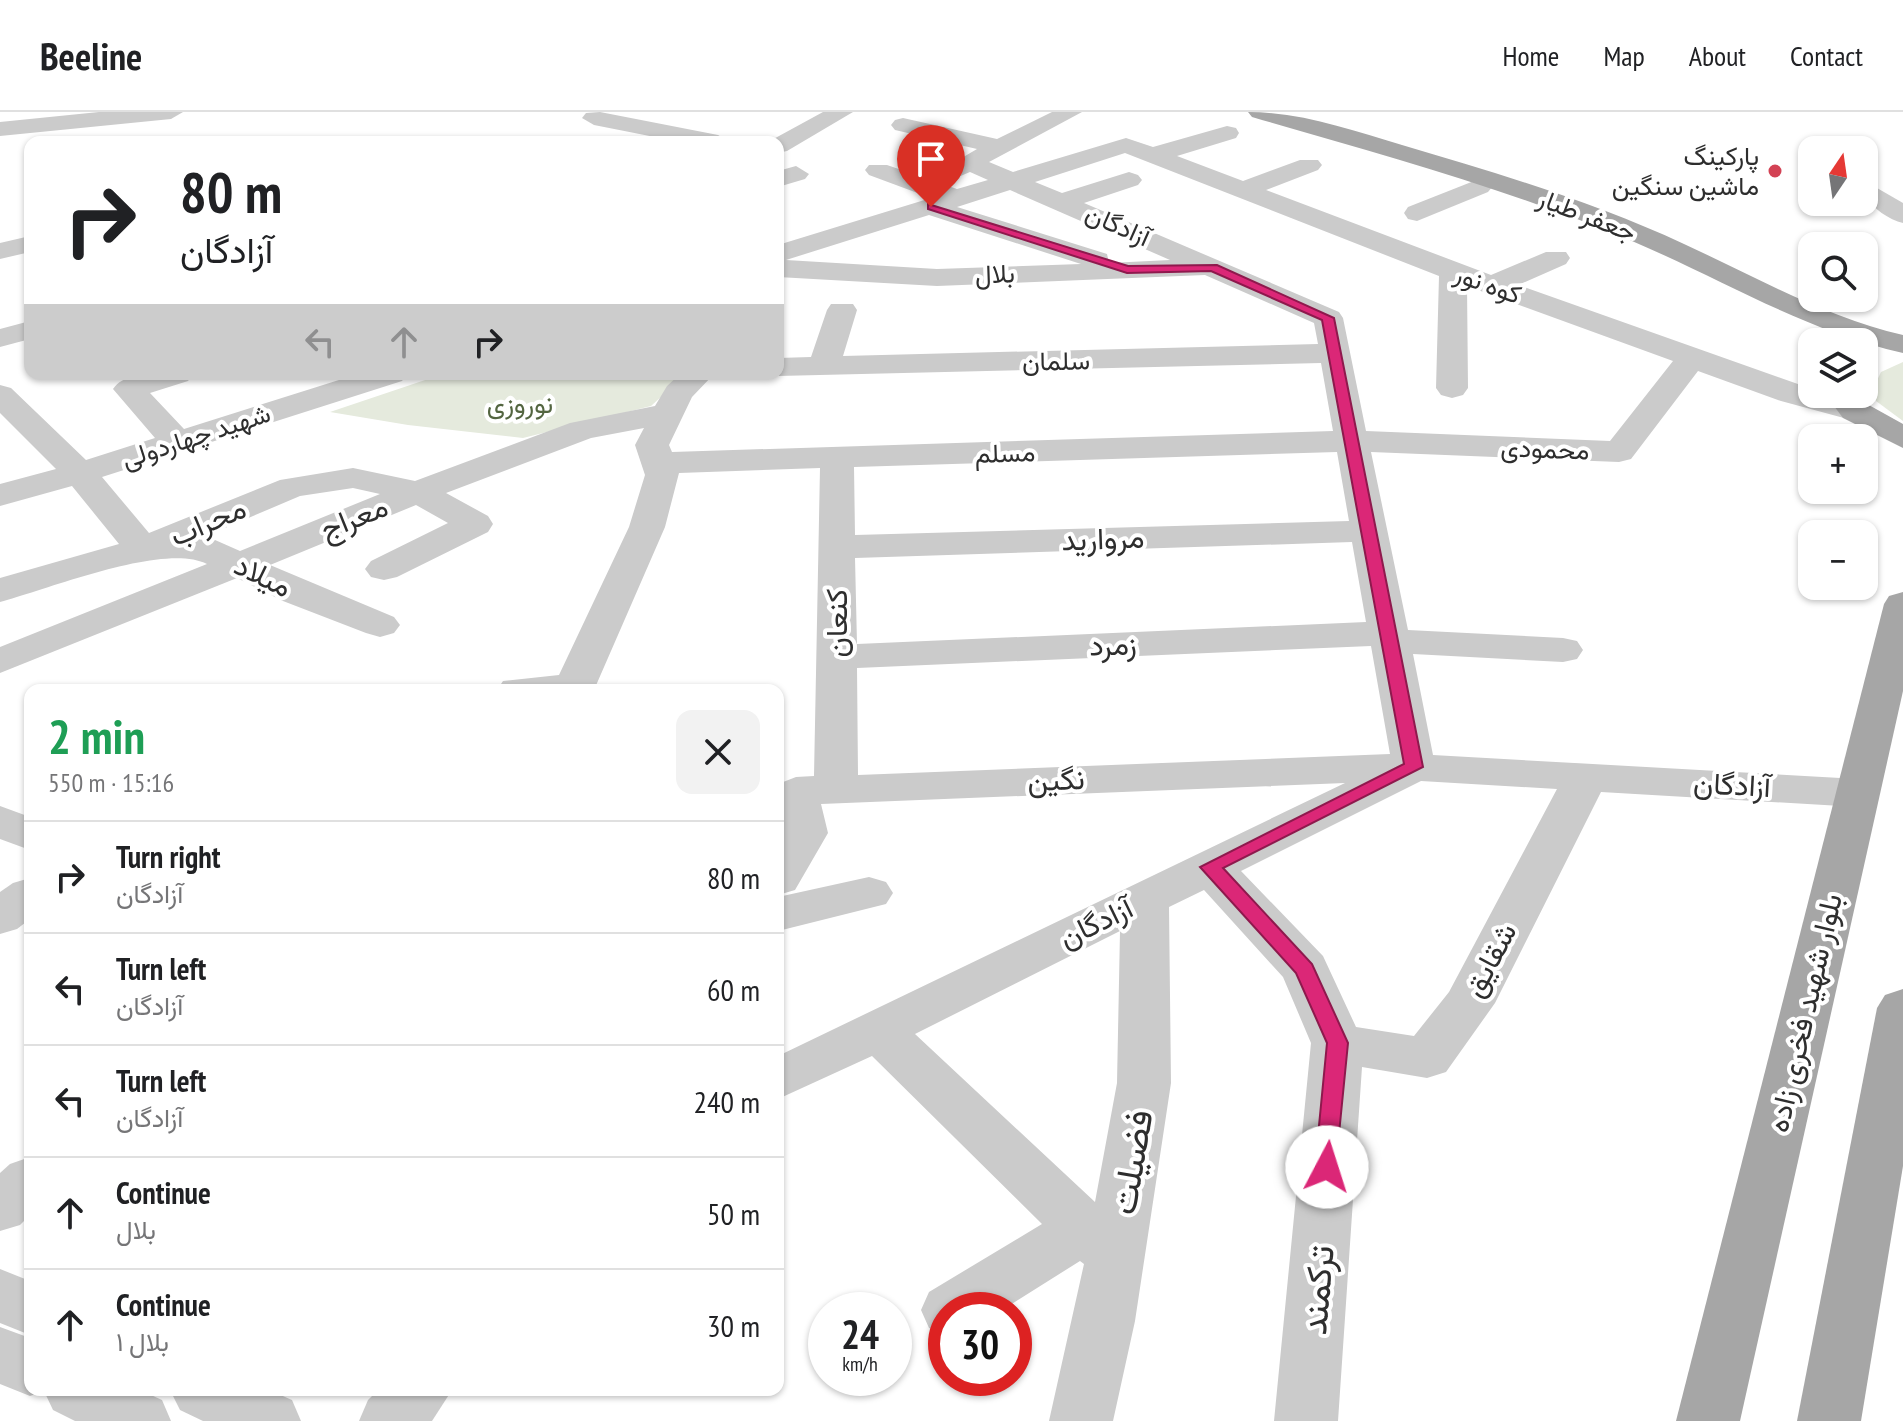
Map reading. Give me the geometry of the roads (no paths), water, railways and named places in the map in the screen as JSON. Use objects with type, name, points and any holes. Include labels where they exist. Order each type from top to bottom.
[{"type":"main road","name":"جعفر طیار","points":[[1260,112],[1517,189],[1641,235],[1714,273],[1807,328]]},
{"type":"main road","name":"جعفر طیار","points":[[1229,122],[1479,187],[1714,273],[1839,329],[1903,345]]},
{"type":"main road","points":[[1878,351],[1903,345]]},
{"type":"main road","points":[[1857,408],[1903,438]]},
{"type":"main road","name":"بلوار شهید فخری زاده","points":[[1708,1421],[1903,604]]},
{"type":"main road","points":[[1829,1421],[1903,1008]]},
{"type":"street","points":[[0,129],[68,132],[128,116],[171,112]]},
{"type":"street","points":[[784,142],[828,113]]},
{"type":"street","points":[[878,170],[965,180],[1063,113]]},
{"type":"street","points":[[580,136],[596,115],[691,136]]},
{"type":"street","points":[[123,136],[128,116]]},
{"type":"street","points":[[784,252],[965,180],[1140,139],[1229,122]]},
{"type":"street","points":[[903,125],[965,180],[1127,270]]},
{"type":"street","name":"کوه نور","points":[[1140,139],[1243,190],[1453,271],[1798,395]]},
{"type":"street","points":[[1243,190],[1307,172]]},
{"type":"street","name":"آزادگان","points":[[965,180],[1064,201],[1177,237],[1213,267],[1328,318],[1414,767]]},
{"type":"street","points":[[1064,201],[1129,180]]},
{"type":"street","points":[[1417,213],[1479,187]]},
{"type":"street","points":[[1878,197],[1903,215]]},
{"type":"street","points":[[784,232],[807,245]]},
{"type":"street","points":[[1316,252],[1360,235]]},
{"type":"street","points":[[0,251],[24,245]]},
{"type":"street","points":[[1493,285],[1556,258]]},
{"type":"street","name":"بلال","points":[[784,269],[836,276],[910,277],[1213,267]]},
{"type":"street","points":[[1452,388],[1453,271]]},
{"type":"street","points":[[824,366],[842,310]]},
{"type":"street","points":[[1520,330],[1562,311]]},
{"type":"street","points":[[1645,341],[1679,325]]},
{"type":"street","points":[[0,338],[24,332]]},
{"type":"street","name":"سلمان","points":[[784,367],[1335,353]]},
{"type":"street","name":"محمودی","points":[[1352,441],[1619,452],[1692,358]]},
{"type":"street","points":[[158,380],[129,389],[177,442]]},
{"type":"street","name":"شهید چهاردولی","points":[[0,495],[80,473],[372,380]]},
{"type":"street","points":[[575,684],[647,527],[662,475],[652,445],[678,393],[692,380]]},
{"type":"street","points":[[0,395],[80,473],[143,549]]},
{"type":"street","name":"معراج","points":[[0,661],[418,492],[582,430],[668,413]]},
{"type":"street","name":"مسلم","points":[[659,463],[1352,441]]},
{"type":"street","name":"کنعان","points":[[836,788],[837,458]]},
{"type":"street","name":"محراب","points":[[0,590],[143,549],[292,487],[353,478],[418,492],[475,524],[384,569]]},
{"type":"street","name":"مروارید","points":[[837,547],[1369,531]]},
{"type":"street","name":"میلاد","points":[[143,549],[201,546],[297,593],[380,625]]},
{"type":"street","name":"زمرد","points":[[837,657],[1389,637],[1563,650]]},
{"type":"street","name":"آزادگان","points":[[784,1076],[1414,767],[1858,793]]},
{"type":"street","name":"نگین","points":[[784,869],[805,833],[796,791],[1414,767]]},
{"type":"street","name":"شقایق","points":[[1337,1043],[1427,1058],[1469,1003],[1586,777]]},
{"type":"street","points":[[0,821],[24,832]]},
{"type":"street","name":"ترکمند","points":[[1210,867],[1305,969],[1337,1043],[1306,1421]]},
{"type":"street","points":[[784,913],[869,893]]},
{"type":"street","points":[[0,917],[24,899]]},
{"type":"street","name":"فضیلت","points":[[1081,1421],[1100,1243],[1144,1083],[1145,899]]},
{"type":"street","points":[[878,1030],[1100,1243],[991,1292]]},
{"type":"street","points":[[0,1208],[24,1186]]},
{"type":"street","points":[[0,1295],[24,1306]]},
{"type":"street","points":[[0,1354],[24,1365]]},
{"type":"street","points":[[87,1396],[139,1421]]},
{"type":"street","points":[[215,1396],[269,1421]]},
{"type":"street","points":[[391,1421],[414,1396]]},
{"type":"place","name":"پارکینگ ماشین سنگین","points":[[1775,171]]},
{"type":"park label","name":"نوروزی","points":[[520,404]]}]
